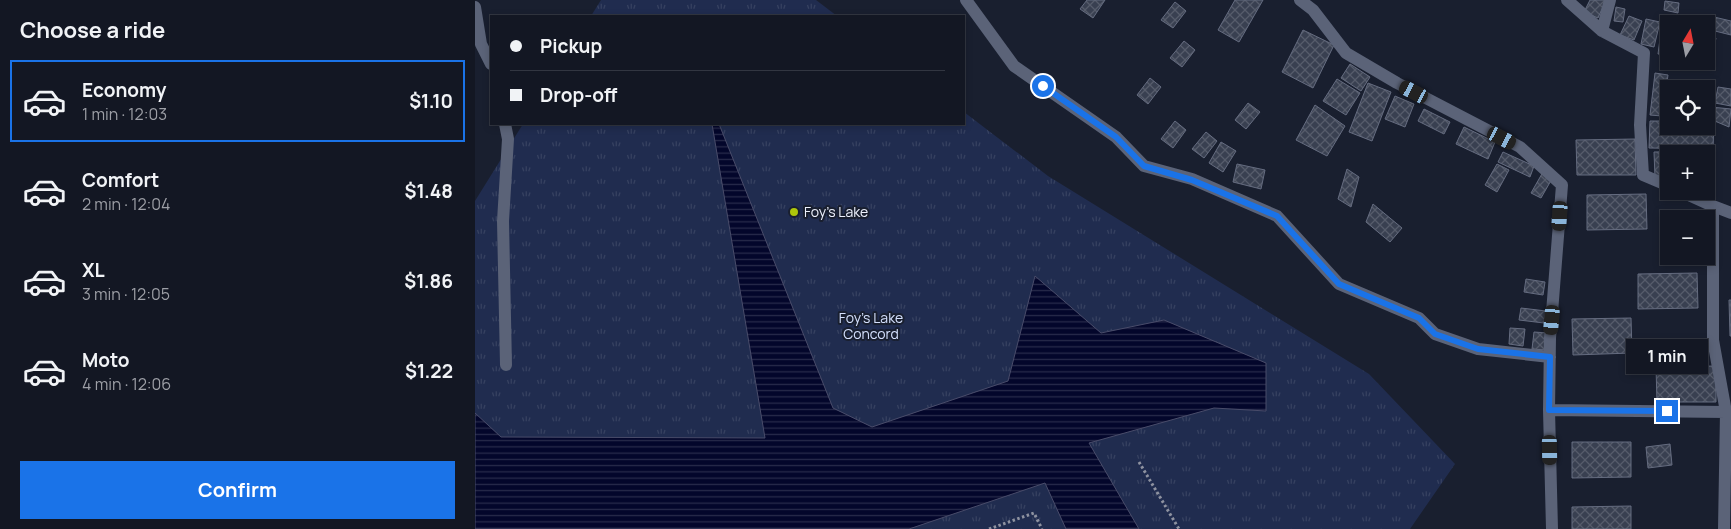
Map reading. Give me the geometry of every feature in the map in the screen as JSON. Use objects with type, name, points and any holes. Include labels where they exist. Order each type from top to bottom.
[{"type":"street","points":[[966,0],[1014,66],[1116,137],[1144,166],[1192,180],[1277,216],[1339,284],[1419,318],[1435,334],[1478,349],[1550,357]]},
{"type":"street","points":[[1299,0],[1313,10],[1346,53],[1397,83],[1520,147],[1562,185],[1550,357],[1549,410],[1552,529]]},
{"type":"street","points":[[1567,0],[1602,31],[1644,52],[1640,125],[1643,175],[1660,182]]},
{"type":"street","points":[[1602,31],[1609,0]]},
{"type":"street","points":[[475,7],[481,44],[490,62]]},
{"type":"street","points":[[505,125],[508,139],[503,221],[506,365]]},
{"type":"street","points":[[1700,200],[1731,214]]},
{"type":"street","points":[[1713,206],[1713,340],[1729,412],[1724,529]]},
{"type":"street","points":[[1549,410],[1729,412]]},
{"type":"path","points":[[1139,462],[1179,529]]},
{"type":"path","points":[[989,529],[1034,513],[1042,529]]},
{"type":"green space","points":[[601,0],[816,0],[836,15],[592,15]]},
{"type":"green space","name":"Foy’s Lake Concord","points":[[965,113],[1048,176],[1369,374],[1455,464],[1410,529],[475,529],[475,201],[522,125],[965,125]]},
{"type":"shaded area","points":[[712,125],[719,125],[833,408],[872,427],[1008,381],[1035,276],[1101,333],[1164,320],[1266,363],[1266,411],[1214,408],[1089,443],[1139,529],[1066,529],[1045,483],[909,529],[475,529],[475,413],[501,437],[765,438]]},
{"type":"building","points":[[1087,0],[1105,0],[1093,18],[1080,9]]},
{"type":"building","points":[[1235,0],[1263,0],[1239,42],[1218,30]]},
{"type":"building","points":[[1590,0],[1606,0],[1598,18],[1584,12]]},
{"type":"building","points":[[1665,1],[1679,3],[1678,13],[1664,10]]},
{"type":"building","points":[[1175,2],[1186,11],[1173,28],[1161,20]]},
{"type":"building","points":[[1616,7],[1625,9],[1623,22],[1614,21]]},
{"type":"building","points":[[1629,16],[1642,21],[1634,40],[1620,35]]},
{"type":"building","points":[[1715,17],[1731,21],[1731,35],[1715,31]]},
{"type":"building","points":[[1646,19],[1660,22],[1654,47],[1641,44]]},
{"type":"building","points":[[1303,30],[1334,45],[1313,88],[1282,72]]},
{"type":"building","points":[[1184,41],[1195,50],[1182,67],[1170,58]]},
{"type":"building","points":[[1350,64],[1370,77],[1361,91],[1341,78]]},
{"type":"building","points":[[1655,73],[1668,75],[1667,80],[1660,80],[1660,116],[1650,115]]},
{"type":"building","points":[[1150,78],[1161,87],[1148,104],[1137,95]]},
{"type":"building","points":[[1337,79],[1360,93],[1346,115],[1323,101]]},
{"type":"building","points":[[1368,83],[1391,92],[1372,141],[1349,132]]},
{"type":"building","points":[[1718,87],[1731,89],[1731,106],[1715,103]]},
{"type":"building","points":[[1395,96],[1414,104],[1405,127],[1385,119]]},
{"type":"building","points":[[1248,103],[1260,112],[1246,129],[1235,120]]},
{"type":"building","points":[[1315,105],[1345,126],[1327,156],[1296,140]]},
{"type":"building","points":[[1715,107],[1731,109],[1729,127],[1715,121]]},
{"type":"building","points":[[1424,109],[1450,122],[1444,134],[1418,121]]},
{"type":"building","points":[[1175,121],[1186,130],[1173,148],[1161,139]]},
{"type":"building","points":[[1650,121],[1660,121],[1660,135],[1714,135],[1713,145],[1660,145],[1660,148],[1649,148]]},
{"type":"building","points":[[1464,127],[1495,142],[1488,159],[1456,144]]},
{"type":"building","points":[[1206,132],[1217,141],[1204,158],[1192,149]]},
{"type":"building","points":[[1635,139],[1636,175],[1577,175],[1576,140]]},
{"type":"building","points":[[1221,142],[1236,151],[1223,172],[1209,163]]},
{"type":"building","points":[[1503,152],[1534,166],[1530,177],[1498,162]]},
{"type":"building","points":[[1654,152],[1660,152],[1660,179],[1655,177]]},
{"type":"building","points":[[1237,164],[1265,170],[1261,189],[1233,182]]},
{"type":"building","points":[[1497,164],[1509,170],[1497,192],[1485,185]]},
{"type":"building","points":[[1347,169],[1359,177],[1351,207],[1338,199]]},
{"type":"building","points":[[1543,172],[1553,177],[1541,198],[1531,193]]},
{"type":"building","points":[[1646,194],[1647,229],[1587,230],[1587,195]]},
{"type":"building","points":[[1373,204],[1402,228],[1390,242],[1366,222]]},
{"type":"building","points":[[1697,273],[1698,308],[1638,309],[1638,274]]},
{"type":"building","points":[[1526,279],[1545,282],[1543,295],[1524,292]]},
{"type":"building","points":[[1729,300],[1731,300],[1731,336],[1730,336]]},
{"type":"building","points":[[1521,308],[1546,311],[1544,323],[1519,320]]},
{"type":"building","points":[[1631,318],[1632,353],[1573,355],[1572,319]]},
{"type":"building","points":[[1510,328],[1525,329],[1523,346],[1509,344]]},
{"type":"building","points":[[1534,332],[1548,333],[1546,350],[1532,349]]},
{"type":"building","points":[[1716,366],[1716,402],[1657,402],[1656,367]]},
{"type":"building","points":[[1572,442],[1631,442],[1631,477],[1572,478]]},
{"type":"building","points":[[1670,444],[1672,465],[1648,468],[1646,447]]},
{"type":"building","points":[[1631,506],[1631,529],[1572,529],[1572,507]]},
{"type":"place","name":"Foy's Lake","points":[[794,212]]},
{"type":"route","points":[[1043,86],[1116,137],[1144,166],[1192,180],[1277,216],[1339,284],[1419,318],[1435,334],[1478,349],[1550,357],[1549,410],[1667,411]]}]
